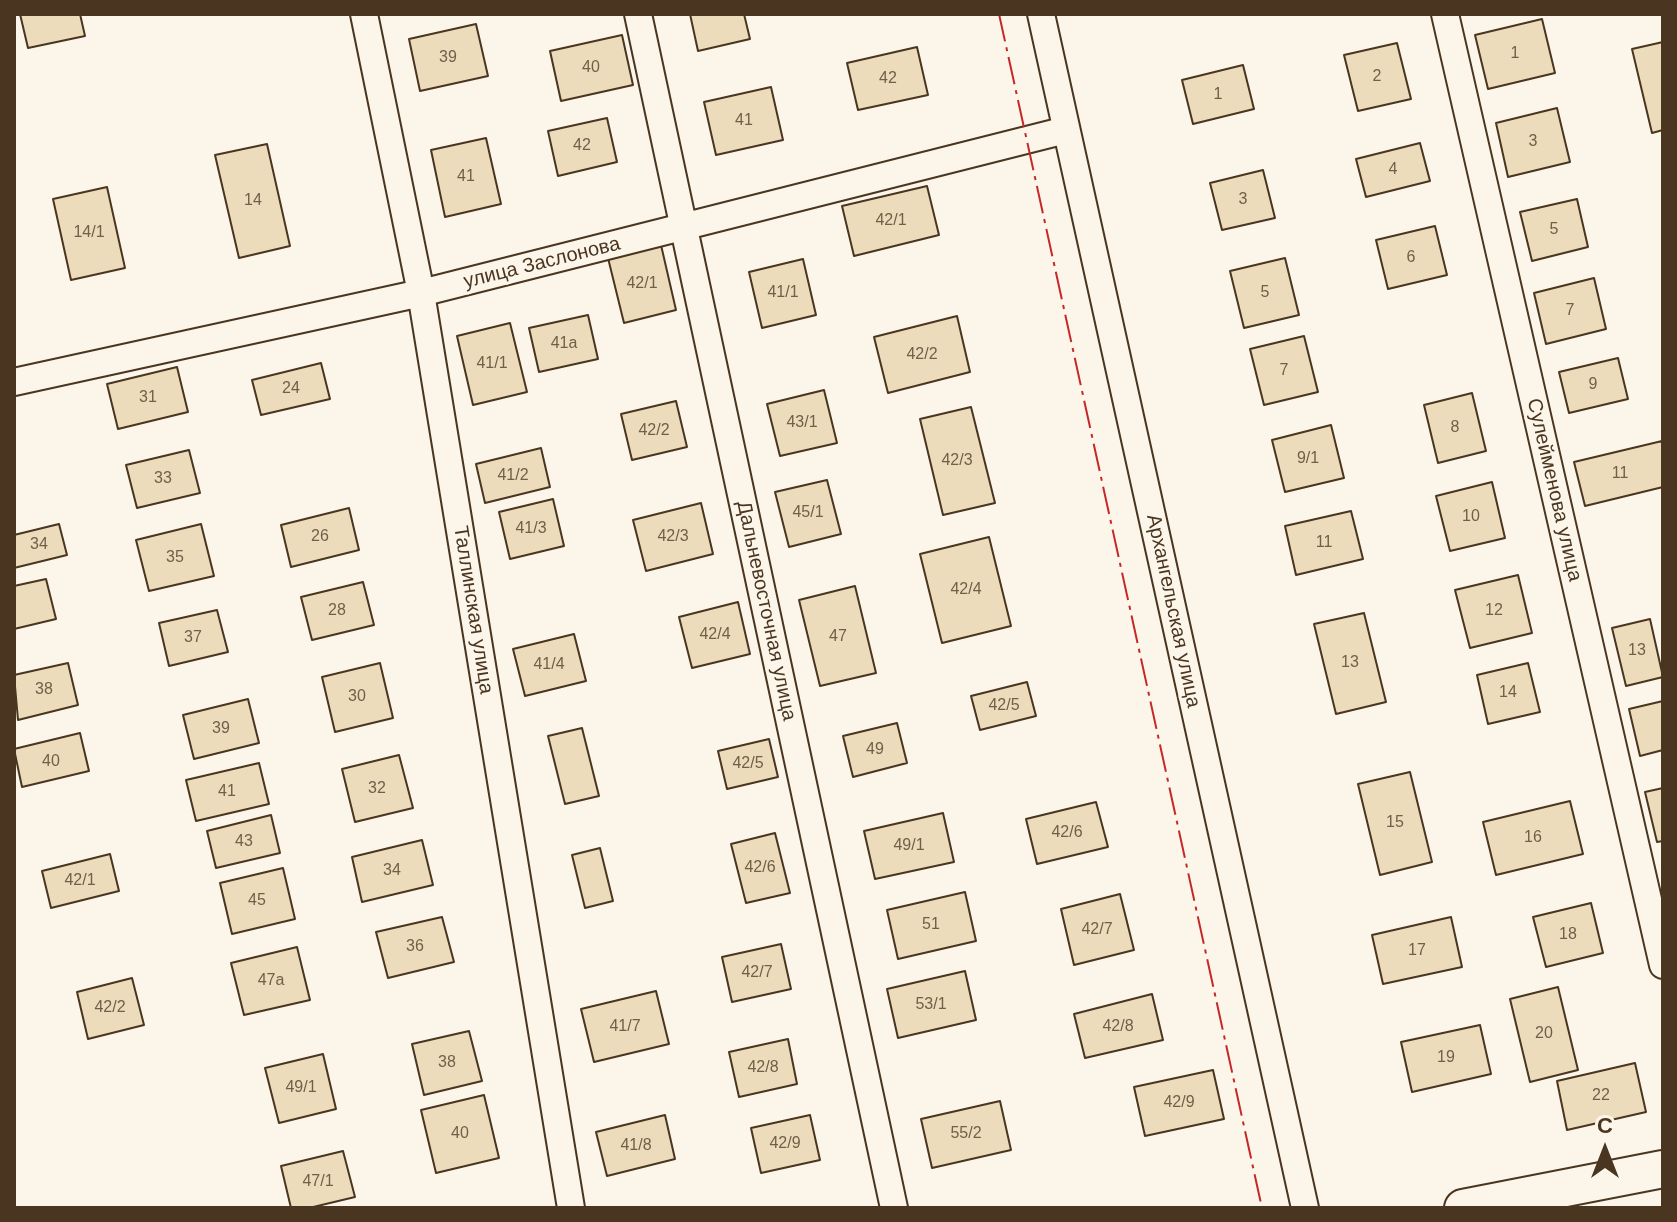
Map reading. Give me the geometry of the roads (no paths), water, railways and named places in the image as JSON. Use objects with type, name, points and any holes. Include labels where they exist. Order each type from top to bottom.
[{"type":"main road","points":[[1463,1208],[1663,1169]]},
{"type":"street","name":"Таллинская улица","points":[[364,14],[421,293],[571,1208]]},
{"type":"street","name":"Дальневосточная улица","points":[[638,14],[894,1208]]},
{"type":"street","name":"Архангельская улица","points":[[1041,14],[1305,1208]]},
{"type":"street","name":"Сулейменова улица","points":[[1445,14],[1663,965]]},
{"type":"street","name":"улица Заслонова","points":[[14,382],[421,293],[1066,130]]}]
